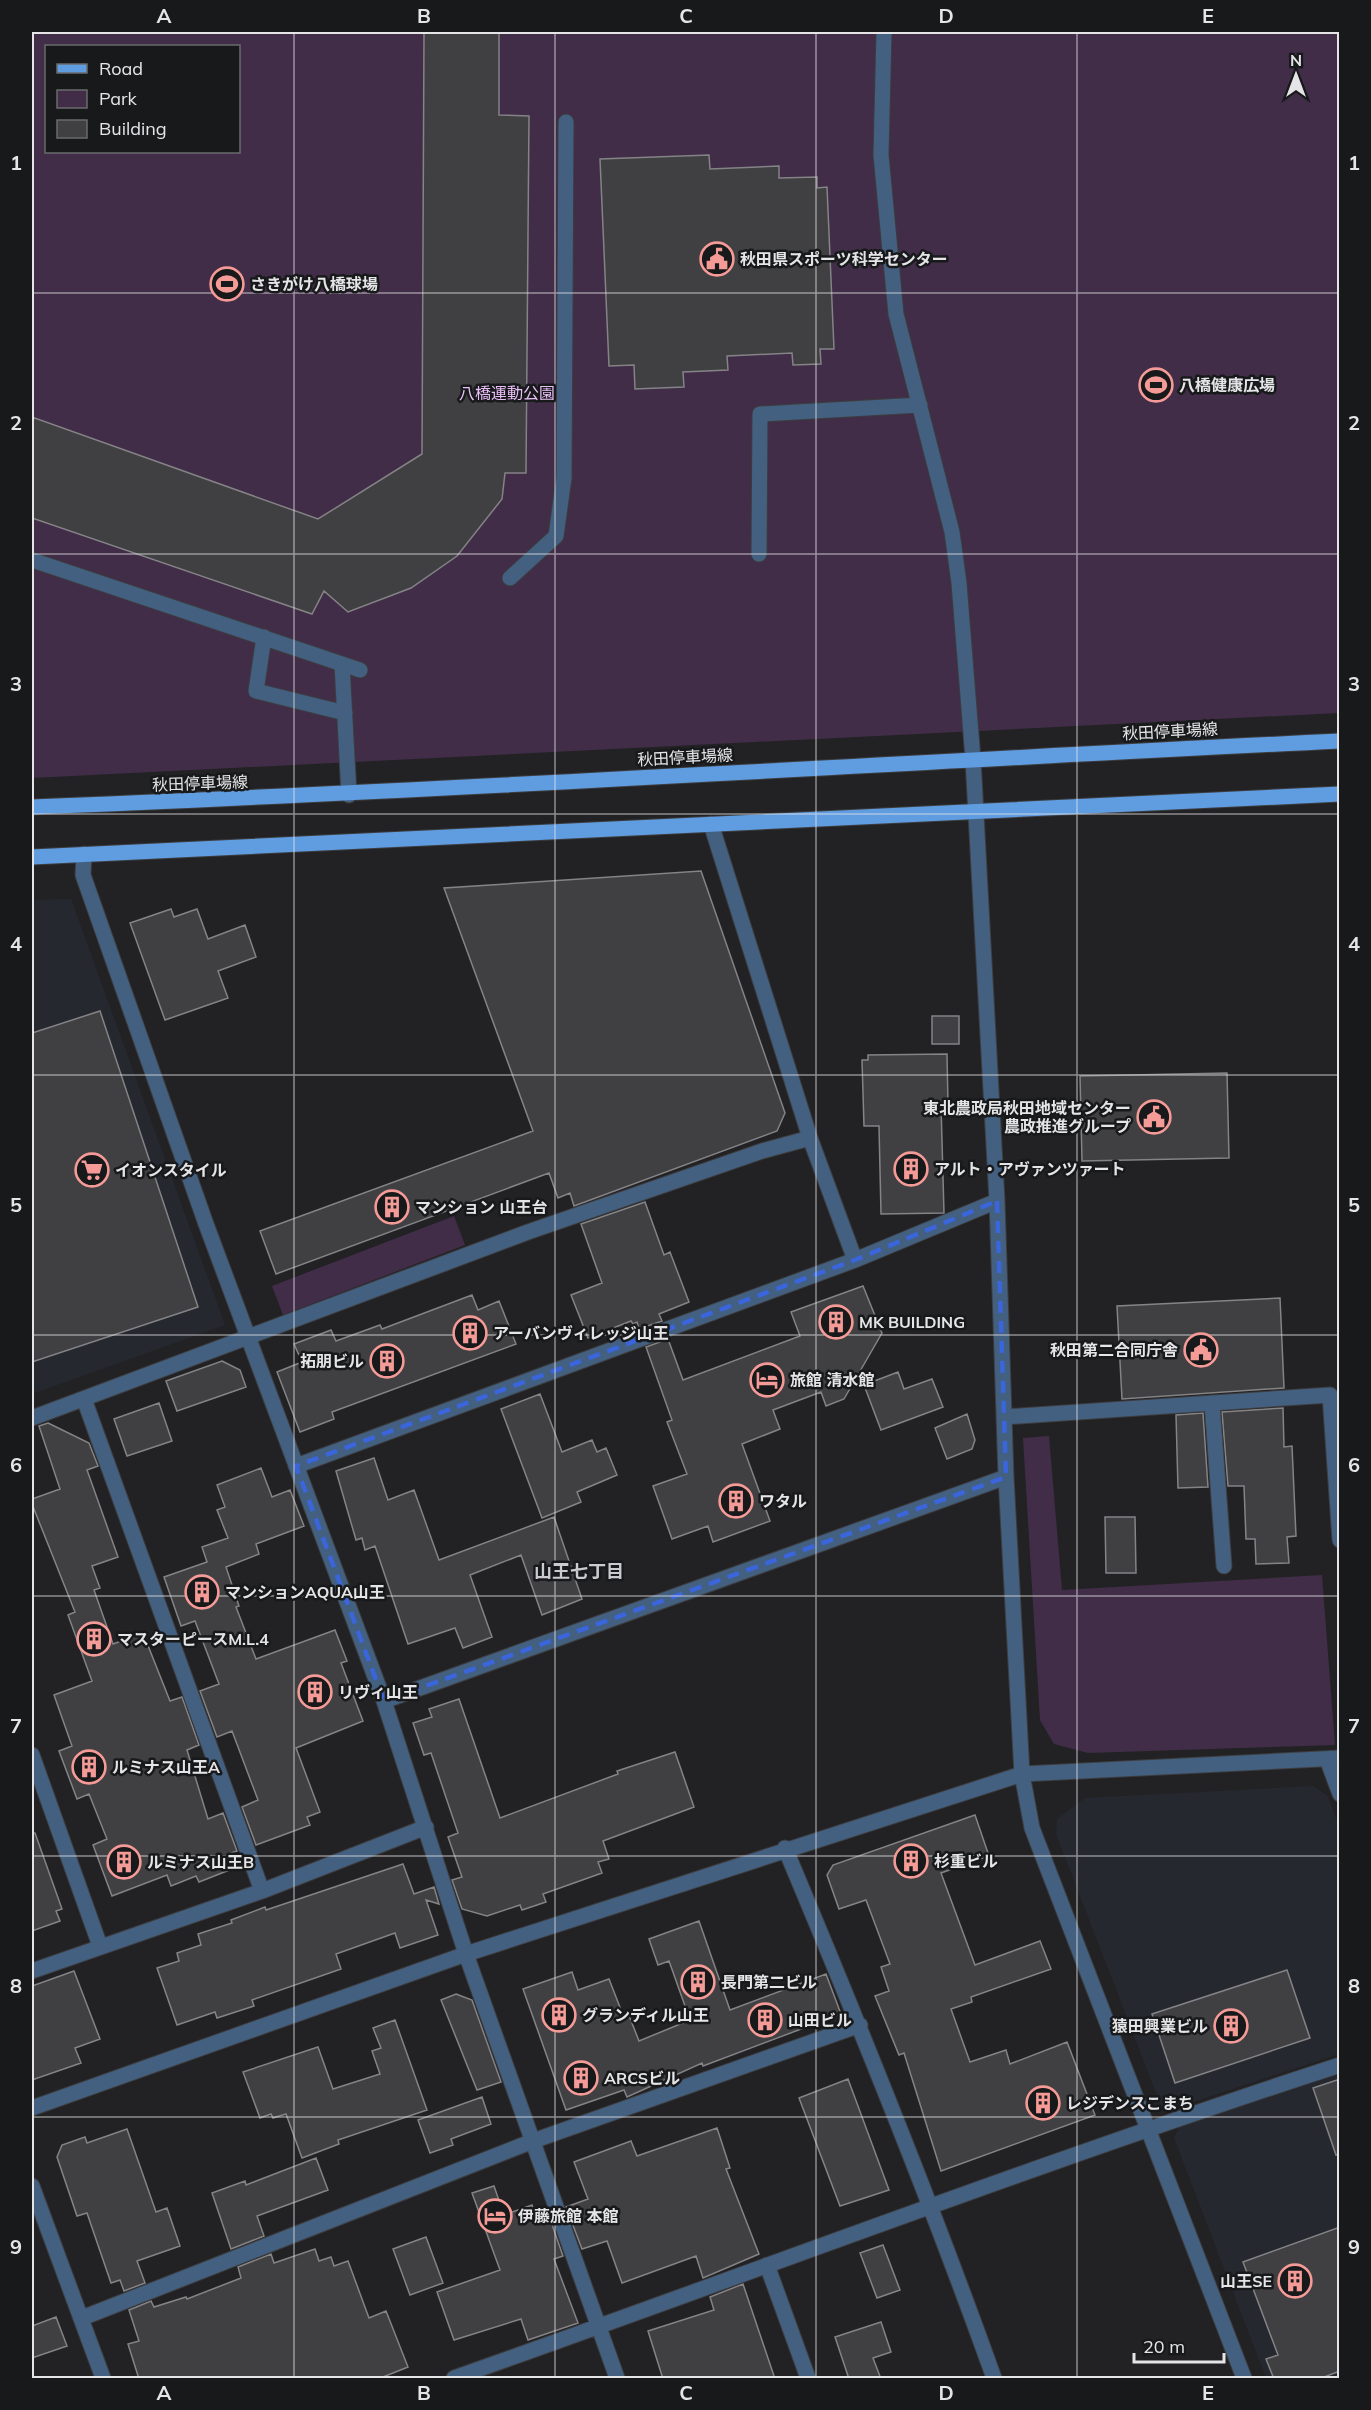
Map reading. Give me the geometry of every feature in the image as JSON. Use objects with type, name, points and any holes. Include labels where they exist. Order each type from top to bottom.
[{"type":"main road","name":"秋田停車場線","points":[[32,807],[349,795],[973,759],[1340,741]]},
{"type":"main road","points":[[32,857],[1340,794]]},
{"type":"street","points":[[884,32],[881,155],[895,303],[952,532],[973,759],[997,1201],[1006,1477],[1022,1774],[1032,1828],[1244,2379]]},
{"type":"street","points":[[510,578],[556,536],[564,478],[566,122]]},
{"type":"street","points":[[759,554],[760,414],[920,405]]},
{"type":"street","points":[[32,560],[360,670]]},
{"type":"street","points":[[264,637],[256,691],[345,713]]},
{"type":"street","points":[[342,664],[349,795]]},
{"type":"street","points":[[711,824],[810,1138],[855,1260]]},
{"type":"street","points":[[84,854],[83,875],[248,1339],[384,1701],[466,1954],[617,2379]]},
{"type":"street","points":[[32,1418],[248,1339],[528,1232],[762,1151],[810,1138]]},
{"type":"street","points":[[296,1466],[855,1260],[997,1201]]},
{"type":"street","points":[[1004,1417],[1330,1395],[1340,1540]]},
{"type":"street","points":[[84,1399],[262,1891]]},
{"type":"street","points":[[1212,1403],[1224,1566]]},
{"type":"street","points":[[384,1701],[1006,1477]]},
{"type":"street","points":[[32,1755],[100,1947]]},
{"type":"street","points":[[32,2108],[466,1954],[785,1848],[1022,1774],[1333,1758],[1340,1794]]},
{"type":"street","points":[[32,1971],[262,1891],[426,1827]]},
{"type":"street","points":[[785,1848],[860,2025],[931,2204],[994,2379]]},
{"type":"street","points":[[82,2318],[533,2141],[860,2025]]},
{"type":"street","points":[[454,2379],[1148,2127],[1340,2065]]},
{"type":"street","points":[[32,2186],[103,2379]]},
{"type":"street","points":[[767,2265],[808,2379]]},
{"type":"highlighted area","points":[[997,1201],[1006,1477],[384,1701],[296,1466],[855,1260]]},
{"type":"shaded area","name":"イオンスタイル","points":[[71,899],[225,1325],[32,1394],[32,900]]},
{"type":"shaded area","points":[[1313,1786],[1328,1796],[1339,1827],[1339,2054],[1172,2109],[1162,2108],[1056,1834],[1057,1819],[1085,1798]]},
{"type":"shaded area","points":[[1339,2073],[1339,2378],[1266,2378],[1174,2138],[1180,2125]]},
{"type":"green space","name":"八橋運動公園","points":[[32,32],[1339,32],[1339,713],[32,778]]},
{"type":"green space","points":[[454,1216],[465,1245],[283,1315],[272,1286]]},
{"type":"green space","points":[[1049,1436],[1062,1590],[1322,1575],[1335,1745],[1088,1753],[1054,1744],[1040,1720],[1023,1438]]},
{"type":"building","points":[[424,32],[499,32],[499,115],[529,116],[526,473],[505,473],[502,499],[457,556],[411,588],[348,612],[324,591],[312,614],[32,518],[32,417],[318,519],[422,454]]},
{"type":"building","name":"秋田県スポーツ科学センター","points":[[709,155],[710,169],[779,166],[779,178],[817,177],[817,188],[827,187],[834,349],[820,349],[821,364],[793,365],[792,353],[727,356],[728,370],[683,372],[684,387],[635,389],[634,365],[609,366],[600,159]]},
{"type":"building","points":[[701,871],[785,1113],[777,1131],[574,1206],[570,1193],[558,1198],[549,1173],[276,1274],[260,1231],[533,1131],[444,888]]},
{"type":"building","points":[[171,909],[174,917],[197,909],[208,939],[245,925],[256,957],[218,971],[228,998],[165,1020],[130,923]]},
{"type":"building","name":"イオンスタイル","points":[[100,1011],[198,1307],[32,1362],[32,1033]]},
{"type":"building","points":[[932,1016],[959,1016],[959,1044],[932,1044]]},
{"type":"building","name":"アルト・アヴァンツァート","points":[[947,1054],[948,1105],[941,1105],[944,1213],[881,1214],[879,1126],[864,1126],[862,1060],[868,1060],[868,1055]]},
{"type":"building","name":"東北農政局秋田地域センター 農政推進グループ","points":[[1227,1073],[1229,1158],[1082,1161],[1080,1076]]},
{"type":"building","points":[[645,1202],[664,1255],[670,1252],[689,1302],[659,1314],[662,1321],[639,1329],[637,1322],[633,1324],[631,1321],[588,1338],[571,1295],[602,1283],[581,1224]]},
{"type":"building","points":[[863,1286],[882,1333],[844,1399],[826,1406],[821,1392],[773,1410],[780,1429],[742,1444],[770,1521],[713,1542],[708,1526],[672,1539],[653,1486],[687,1474],[667,1422],[672,1420],[646,1347],[668,1339],[683,1380],[800,1336],[791,1312]]},
{"type":"building","points":[[472,1295],[478,1310],[499,1301],[516,1344],[332,1412],[334,1419],[300,1432],[277,1372],[302,1362],[294,1344],[331,1330],[336,1341],[380,1325],[382,1329]]},
{"type":"building","name":"秋田第二合同庁舎","points":[[1280,1298],[1284,1388],[1122,1399],[1117,1306]]},
{"type":"building","points":[[222,1361],[240,1370],[246,1387],[177,1411],[166,1381]]},
{"type":"building","points":[[898,1372],[904,1389],[932,1379],[943,1407],[881,1430],[864,1385]]},
{"type":"building","points":[[540,1394],[562,1452],[592,1440],[597,1452],[606,1448],[617,1475],[577,1492],[581,1502],[542,1518],[501,1409]]},
{"type":"building","points":[[159,1403],[172,1441],[127,1456],[114,1419]]},
{"type":"building","points":[[1283,1408],[1284,1447],[1292,1446],[1296,1536],[1287,1537],[1289,1563],[1256,1564],[1255,1539],[1246,1539],[1244,1486],[1228,1486],[1222,1412]]},
{"type":"building","points":[[1203,1413],[1208,1487],[1178,1488],[1176,1415]]},
{"type":"building","points":[[967,1414],[975,1440],[972,1449],[947,1459],[935,1428]]},
{"type":"building","points":[[48,1423],[89,1443],[98,1466],[87,1470],[118,1557],[92,1566],[100,1588],[94,1590],[113,1644],[143,1633],[170,1701],[182,1697],[199,1745],[187,1750],[208,1819],[223,1813],[237,1851],[231,1853],[237,1867],[199,1882],[196,1876],[171,1886],[167,1875],[112,1896],[93,1845],[107,1839],[89,1794],[77,1799],[59,1751],[72,1746],[54,1695],[92,1681],[68,1615],[75,1612],[32,1504],[32,1499],[60,1489],[39,1426]]},
{"type":"building","points":[[374,1458],[388,1500],[414,1490],[439,1560],[554,1517],[582,1599],[542,1615],[521,1555],[470,1575],[492,1637],[463,1648],[455,1628],[408,1644],[375,1546],[365,1550],[362,1538],[356,1540],[336,1471]]},
{"type":"building","points":[[261,1468],[272,1497],[290,1490],[304,1526],[256,1544],[259,1554],[226,1567],[239,1606],[236,1607],[256,1659],[335,1630],[347,1661],[341,1663],[363,1721],[296,1748],[320,1812],[307,1817],[310,1825],[256,1845],[242,1807],[258,1800],[232,1731],[217,1737],[200,1691],[219,1684],[195,1621],[181,1626],[164,1577],[207,1562],[202,1547],[228,1538],[217,1510],[225,1507],[217,1485]]},
{"type":"building","points":[[1105,1517],[1135,1517],[1136,1573],[1106,1573]]},
{"type":"building","points":[[459,1699],[500,1818],[618,1774],[617,1771],[675,1752],[694,1807],[603,1841],[609,1859],[598,1862],[602,1873],[543,1894],[546,1902],[522,1910],[520,1905],[487,1916],[462,1909],[452,1880],[462,1877],[448,1837],[458,1833],[431,1753],[424,1755],[413,1723],[432,1717],[429,1709]]},
{"type":"building","points":[[975,1815],[989,1856],[941,1873],[975,1965],[1040,1941],[1051,1969],[971,1997],[972,2002],[951,2009],[970,2062],[1006,2050],[1010,2064],[1067,2042],[1095,2115],[941,2171],[904,2053],[899,2055],[875,1996],[889,1991],[881,1967],[890,1964],[866,1900],[839,1909],[827,1875],[833,1865]]},
{"type":"building","points":[[32,1833],[35,1833],[62,1909],[56,1911],[60,1921],[32,1931]]},
{"type":"building","points":[[403,1864],[414,1894],[434,1887],[439,1904],[426,1900],[438,1935],[400,1948],[395,1933],[336,1954],[341,1969],[252,2000],[254,2006],[217,2018],[215,2012],[177,2025],[157,1968],[179,1961],[177,1953],[201,1945],[198,1934],[232,1923],[231,1920],[265,1907],[266,1910]]},
{"type":"building","points":[[699,1921],[730,2010],[826,1974],[841,2014],[703,2066],[702,2063],[627,2097],[624,2090],[566,2110],[523,1989],[572,1972],[578,1990],[609,1979],[623,2015],[628,2013],[639,2041],[690,2020],[669,1961],[658,1965],[649,1939]]},
{"type":"building","name":"猿田興業ビル","points":[[1287,1970],[1310,2038],[1175,2083],[1152,2014]]},
{"type":"building","points":[[74,1971],[100,2039],[75,2048],[81,2063],[32,2080],[32,1986]]},
{"type":"building","points":[[456,1994],[472,2000],[501,2082],[477,2090],[441,2000]]},
{"type":"building","points":[[395,2020],[427,2110],[338,2140],[339,2144],[302,2158],[286,2114],[273,2118],[271,2114],[260,2118],[243,2072],[318,2047],[333,2089],[380,2074],[372,2051],[381,2048],[373,2028]]},
{"type":"building","points":[[848,2079],[889,2190],[840,2206],[799,2098]]},
{"type":"building","points":[[1340,2079],[1340,2154],[1336,2155],[1313,2088]]},
{"type":"building","points":[[482,2097],[491,2124],[451,2139],[453,2145],[430,2153],[418,2120]]},
{"type":"building","points":[[717,2128],[730,2168],[726,2169],[759,2254],[703,2278],[696,2256],[622,2283],[607,2241],[582,2249],[566,2207],[588,2199],[574,2162],[631,2141],[637,2156]]},
{"type":"building","points":[[127,2129],[156,2212],[167,2208],[180,2246],[137,2261],[145,2283],[124,2291],[120,2280],[111,2283],[87,2213],[77,2216],[57,2157],[62,2145],[85,2137],[87,2143]]},
{"type":"building","points":[[316,2158],[328,2190],[257,2216],[264,2236],[231,2249],[212,2193],[245,2181],[246,2185]]},
{"type":"building","points":[[494,2186],[504,2215],[532,2205],[536,2218],[548,2213],[563,2256],[554,2259],[578,2323],[528,2340],[521,2319],[454,2340],[437,2292],[500,2270],[472,2193]]},
{"type":"building","points":[[1340,2227],[1340,2371],[1319,2379],[1274,2379],[1266,2359],[1278,2355],[1243,2262]]},
{"type":"building","points":[[426,2237],[443,2283],[410,2295],[393,2249]]},
{"type":"building","points":[[883,2245],[900,2290],[877,2298],[860,2253]]},
{"type":"building","points":[[315,2249],[319,2261],[331,2257],[334,2266],[348,2261],[369,2318],[386,2311],[408,2367],[378,2379],[139,2379],[128,2344],[139,2341],[129,2310],[151,2301],[154,2307],[186,2297],[187,2299],[241,2278],[238,2267],[271,2254],[274,2263]]},
{"type":"building","points":[[743,2284],[775,2379],[663,2379],[648,2331],[714,2310],[710,2297]]},
{"type":"building","points":[[56,2317],[67,2346],[32,2358],[32,2326]]},
{"type":"building","points":[[881,2322],[891,2352],[873,2358],[881,2379],[849,2379],[835,2337]]},
{"type":"place","name":"秋田県スポーツ科学センター","points":[[717,259]]},
{"type":"place","name":"さきがけ八橋球場","points":[[227,284]]},
{"type":"place","name":"八橋健康広場","points":[[1156,385]]},
{"type":"place","name":"東北農政局秋田地域センター 農政推進グループ","points":[[1154,1117]]},
{"type":"place","name":"アルト・アヴァンツァート","points":[[911,1169]]},
{"type":"place","name":"イオンスタイル","points":[[92,1170]]},
{"type":"place","name":"マンション 山王台","points":[[392,1207]]},
{"type":"place","name":"MK BUILDING","points":[[836,1322]]},
{"type":"place","name":"アーバンヴィレッジ山王","points":[[470,1333]]},
{"type":"place","name":"秋田第二合同庁舎","points":[[1201,1350]]},
{"type":"place","name":"拓朋ビル","points":[[387,1361]]},
{"type":"place","name":"旅館 清水館","points":[[767,1380]]},
{"type":"place","name":"ワタル","points":[[736,1501]]},
{"type":"place","name":"マンションAQUA山王","points":[[202,1592]]},
{"type":"place","name":"マスターピースM.L.4","points":[[94,1639]]},
{"type":"place","name":"リヴィ山王","points":[[315,1692]]},
{"type":"place","name":"ルミナス山王A","points":[[89,1767]]},
{"type":"place","name":"杉重ビル","points":[[911,1861]]},
{"type":"place","name":"ルミナス山王B","points":[[124,1862]]},
{"type":"place","name":"長門第二ビル","points":[[698,1982]]},
{"type":"place","name":"グランディル山王","points":[[559,2015]]},
{"type":"place","name":"山田ビル","points":[[765,2020]]},
{"type":"place","name":"猿田興業ビル","points":[[1231,2026]]},
{"type":"place","name":"ARCSビル","points":[[581,2078]]},
{"type":"place","name":"レジデンスこまち","points":[[1043,2103]]},
{"type":"place","name":"伊藤旅館 本館","points":[[495,2216]]},
{"type":"place","name":"山王SE","points":[[1295,2281]]},
{"type":"district","name":"山王七丁目","points":[[579,1572]]}]
